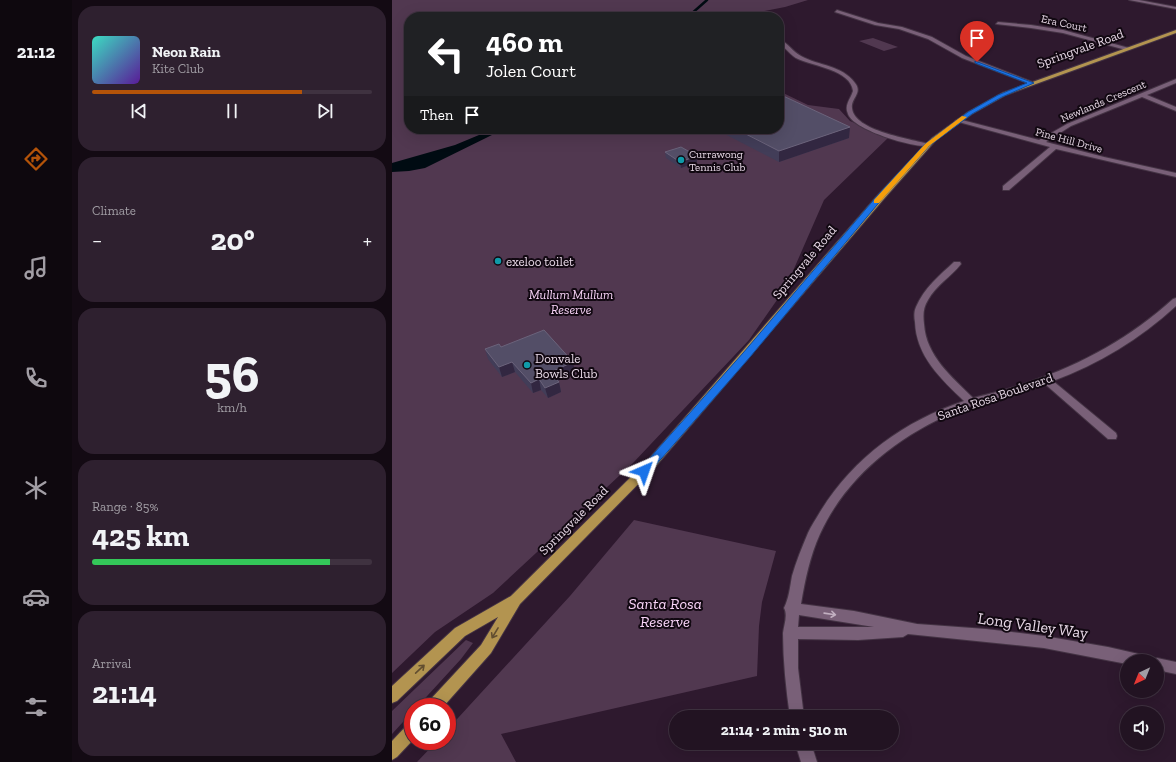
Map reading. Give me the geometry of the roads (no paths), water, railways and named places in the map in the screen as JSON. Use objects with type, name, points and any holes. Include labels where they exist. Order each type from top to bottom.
[{"type":"main road","name":"Springvale Road","points":[[441,698],[486,649],[516,600],[652,463],[927,145],[958,121],[1000,96],[1126,48],[1176,31]]},
{"type":"main road","name":"Springvale Road","points":[[392,696],[460,632],[516,600]]},
{"type":"main road","points":[[392,752],[404,739]]},
{"type":"street","points":[[1131,0],[1176,8]]},
{"type":"street","points":[[836,11],[876,24],[900,28],[930,38],[964,57],[1032,83]]},
{"type":"street","name":"Era Court","points":[[998,23],[1019,24],[1068,32],[1126,48]]},
{"type":"street","points":[[784,45],[800,58],[844,74],[855,85],[856,93],[850,104],[849,110],[851,116],[858,123],[877,132],[927,145]]},
{"type":"street","name":"Newlands Crescent","points":[[1040,143],[1062,128],[1176,81]]},
{"type":"street","points":[[1141,95],[1176,109]]},
{"type":"street","name":"Pine Hill Drive","points":[[958,121],[1103,160],[1176,175]]},
{"type":"street","points":[[1006,188],[1054,147]]},
{"type":"street","points":[[957,264],[940,279],[927,295],[919,308],[918,324],[922,339],[929,355],[971,402]]},
{"type":"street","name":"Santa Rosa Boulevard","points":[[796,710],[790,664],[791,608],[801,565],[817,525],[849,479],[864,463],[894,439],[910,429],[937,415],[971,402],[1046,380],[1087,362],[1125,342],[1156,319],[1176,301]]},
{"type":"street","points":[[1046,380],[1112,436]]},
{"type":"street","name":"Long Valley Way","points":[[791,608],[854,617],[917,630],[986,635],[1036,641],[1120,656]]},
{"type":"street","name":"Long Valley Way","points":[[790,632],[858,634],[917,630]]},
{"type":"street","points":[[1164,665],[1176,668]]},
{"type":"street","points":[[805,750],[809,762]]},
{"type":"waterway","points":[[693,12],[707,0]]},
{"type":"place","name":"Currawong Tennis Club","points":[[681,160]]},
{"type":"place","name":"exeloo toilet","points":[[498,261]]},
{"type":"place","name":"Donvale Bowls Club","points":[[527,365]]},
{"type":"park label","name":"Mullum Mullum Reserve","points":[[571,302]]},
{"type":"park label","name":"Santa Rosa Reserve","points":[[665,612]]}]
